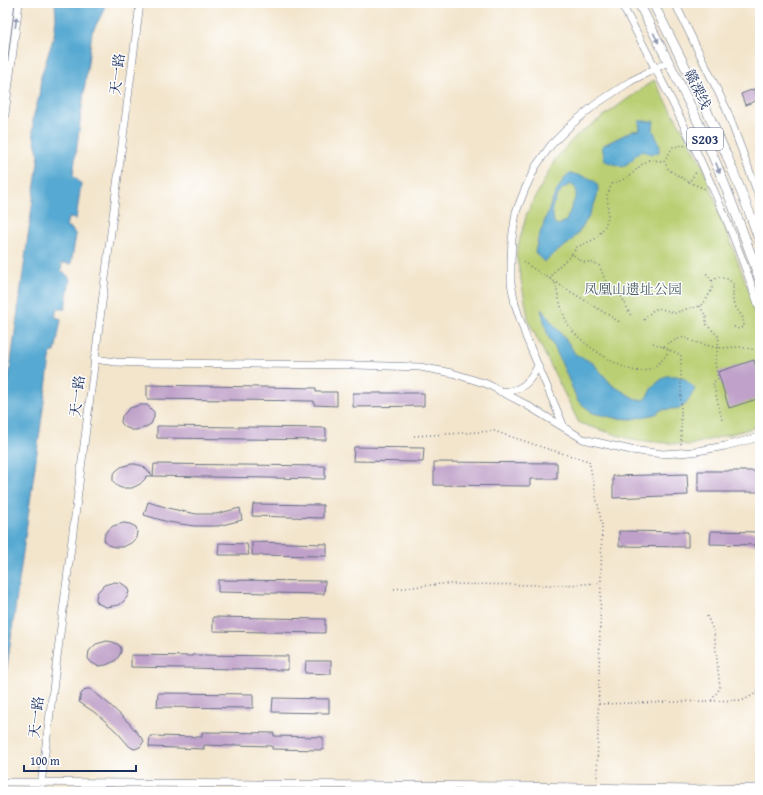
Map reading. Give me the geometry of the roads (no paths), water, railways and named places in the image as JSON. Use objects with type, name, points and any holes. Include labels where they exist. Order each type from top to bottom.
[{"type":"main road","name":"赣溧线","points":[[639,3],[691,107],[715,161],[738,218],[760,280]]},
{"type":"main road","name":"赣溧线","points":[[653,3],[703,102],[744,199],[760,242]]},
{"type":"street","points":[[3,66],[11,3]]},
{"type":"street","points":[[3,130],[19,3]]},
{"type":"street","name":"天一路","points":[[40,792],[140,3]]},
{"type":"street","points":[[621,3],[677,111],[716,194],[754,290],[760,310]]},
{"type":"street","points":[[675,3],[726,108],[760,199]]},
{"type":"street","points":[[564,427],[526,336],[515,304],[511,283],[512,238],[516,212],[536,166],[551,145],[572,124],[596,104],[631,82],[668,62]]},
{"type":"street","points":[[94,359],[116,362],[145,363],[420,367],[452,373],[487,384],[583,438],[631,450],[663,454],[692,452],[760,437]]},
{"type":"street","points":[[501,392],[517,389],[526,383],[533,376],[538,366]]},
{"type":"street","points":[[3,782],[693,789],[760,788]]},
{"type":"water","points":[[55,3],[106,3],[92,32],[73,175],[81,184],[76,219],[68,218],[66,227],[70,227],[76,235],[71,264],[62,263],[61,272],[65,273],[70,279],[65,309],[57,309],[55,317],[61,320],[55,352],[51,352],[3,695],[3,421],[39,155],[33,133],[33,118],[39,97],[41,77],[54,36],[56,18]]},
{"type":"water","points":[[639,121],[654,121],[653,130],[660,146],[659,152],[652,154],[642,151],[635,155],[633,159],[623,167],[605,161],[602,146],[632,131],[640,130]]},
{"type":"water","points":[[572,173],[595,181],[598,190],[597,198],[584,224],[573,239],[544,262],[535,252],[538,239],[552,201],[566,176]],"holes":[[[571,184],[576,189],[576,196],[566,221],[558,225],[554,223],[552,207],[562,189]]]},
{"type":"water","points":[[541,309],[570,345],[575,354],[593,363],[612,385],[637,400],[643,400],[646,398],[653,386],[666,376],[677,376],[685,379],[695,389],[686,404],[680,408],[661,410],[656,414],[632,419],[615,418],[593,413],[578,401],[555,348],[548,336]]},
{"type":"park label","name":"凤凰山遗址公园","points":[[633,289]]}]
